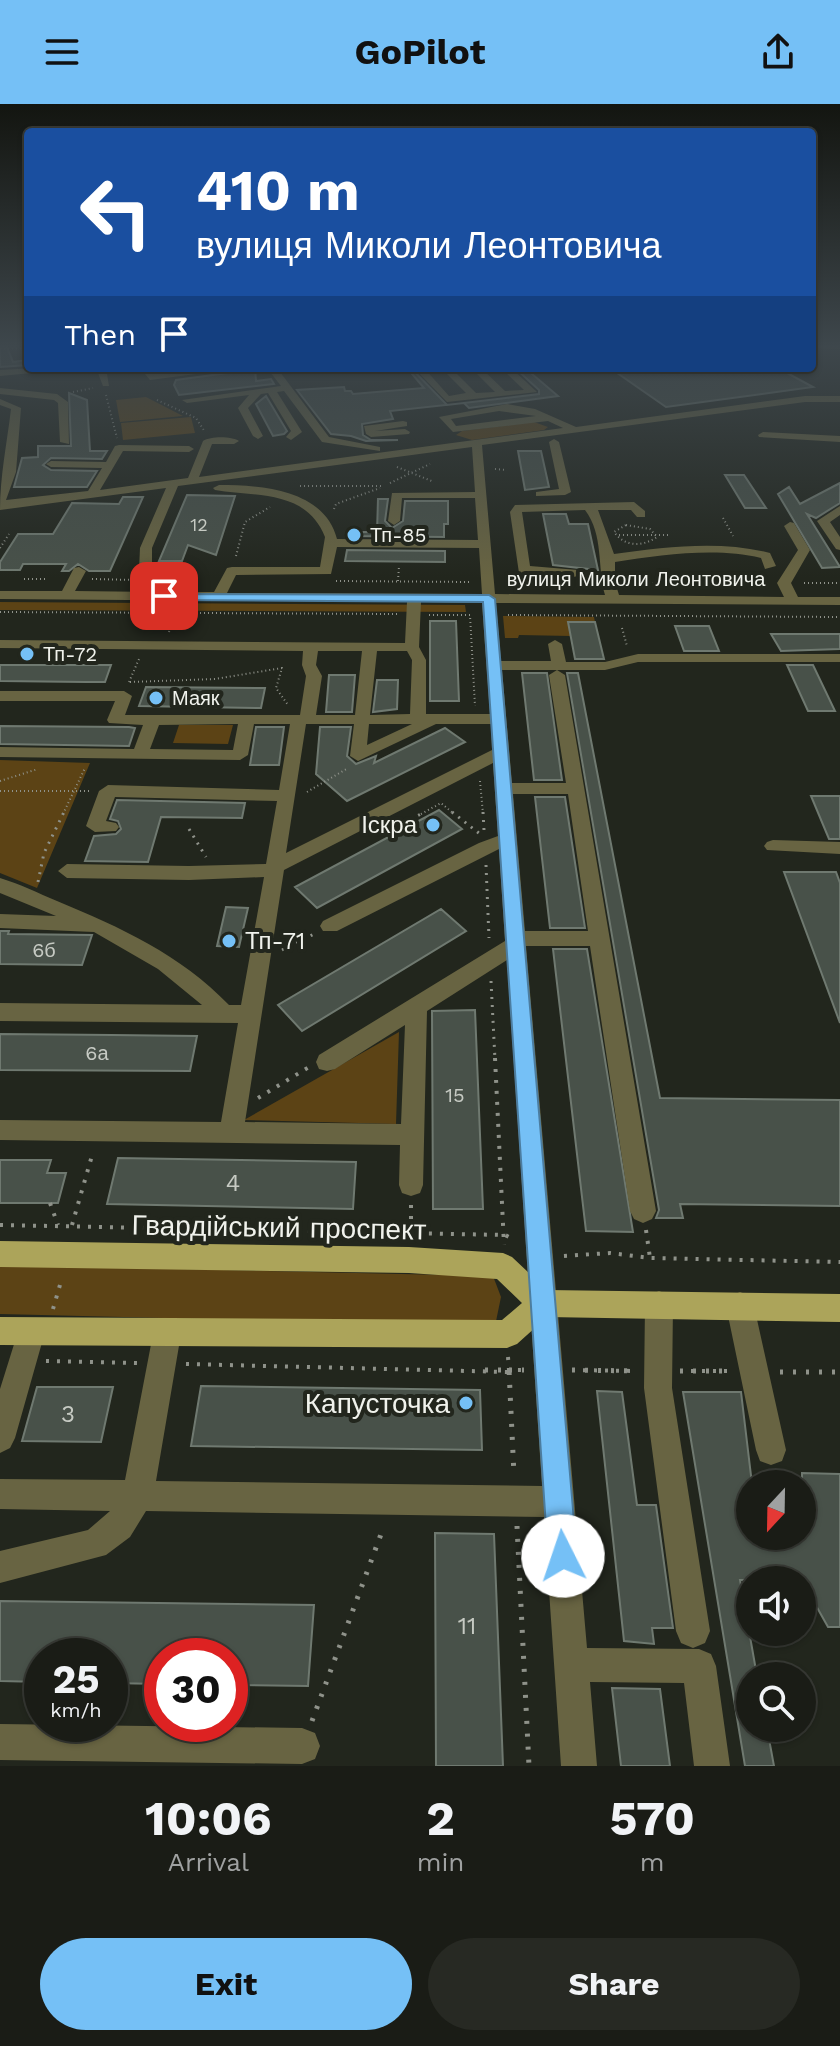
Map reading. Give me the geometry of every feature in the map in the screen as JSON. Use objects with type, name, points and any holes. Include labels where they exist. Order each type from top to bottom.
[{"type":"main road","name":"Гвардійський проспект","points":[[0,1254],[409,1260],[503,1266],[542,1303]]},
{"type":"main road","points":[[0,1331],[39,1332],[164,1348],[507,1334],[542,1303],[840,1308]]},
{"type":"street","points":[[15,423],[9,476],[1,493],[0,505],[172,487],[216,488],[264,491],[301,501],[320,518],[332,537],[326,571],[232,571],[218,597]]},
{"type":"street","points":[[64,423],[65,442]]},
{"type":"street","points":[[251,423],[258,436]]},
{"type":"street","points":[[291,423],[297,432],[291,437]]},
{"type":"street","points":[[313,423],[326,440],[370,453],[400,454],[637,423]]},
{"type":"street","points":[[403,423],[418,451]]},
{"type":"street","points":[[448,423],[453,429],[509,423]]},
{"type":"street","points":[[558,423],[577,431]]},
{"type":"street","points":[[763,435],[840,439]]},
{"type":"street","points":[[192,481],[208,441],[234,441]]},
{"type":"street","points":[[532,494],[565,492],[554,442]]},
{"type":"street","points":[[477,444],[579,1766]]},
{"type":"street","points":[[91,495],[119,448],[189,449]]},
{"type":"street","points":[[172,487],[192,481],[355,460],[370,453]]},
{"type":"street","points":[[51,464],[110,465]]},
{"type":"street","points":[[9,476],[23,476]]},
{"type":"street","points":[[164,596],[158,577],[145,570],[146,548],[172,487]]},
{"type":"street","points":[[394,521],[396,495],[481,500]]},
{"type":"street","points":[[588,506],[594,512],[609,559],[608,582],[613,599]]},
{"type":"street","points":[[573,573],[524,570],[525,543],[516,512],[519,508],[634,506],[641,514]]},
{"type":"street","points":[[840,510],[823,521],[840,546]]},
{"type":"street","points":[[790,526],[804,550],[793,573],[784,583],[793,600]]},
{"type":"street","points":[[331,543],[485,544]]},
{"type":"street","points":[[609,559],[640,553],[741,551],[766,556],[770,566]]},
{"type":"street","points":[[66,596],[79,571]]},
{"type":"street","name":"вулиця Миколи Леонтовича","points":[[0,595],[414,598],[489,607],[613,599],[840,601]]},
{"type":"street","points":[[414,598],[412,647],[419,660],[418,719]]},
{"type":"street","points":[[0,644],[412,647]]},
{"type":"street","points":[[555,644],[643,1211]]},
{"type":"street","points":[[233,1122],[300,717],[314,676],[309,665],[311,646]]},
{"type":"street","points":[[370,647],[358,756],[436,719]]},
{"type":"street","points":[[494,665],[558,671],[605,666],[638,658],[840,658]]},
{"type":"street","points":[[0,696],[127,689],[115,720],[247,721],[300,717],[498,719]]},
{"type":"street","points":[[140,754],[153,720]]},
{"type":"street","points":[[0,752],[240,755],[247,721]]},
{"type":"street","points":[[67,871],[214,872],[274,868],[501,752]]},
{"type":"street","points":[[503,788],[576,789]]},
{"type":"street","points":[[110,827],[95,826],[108,791],[285,801]]},
{"type":"street","points":[[330,926],[485,847],[507,840]]},
{"type":"street","points":[[773,846],[840,848]]},
{"type":"street","points":[[0,885],[135,944],[207,995],[224,1014]]},
{"type":"street","points":[[0,921],[97,925]]},
{"type":"street","points":[[327,1062],[515,942],[600,939]]},
{"type":"street","points":[[411,1185],[416,1006]]},
{"type":"street","points":[[0,1012],[250,1014]]},
{"type":"street","points":[[0,1130],[99,1131],[233,1122],[413,1135]]},
{"type":"street","points":[[659,1305],[658,1388],[693,1631]]},
{"type":"street","points":[[740,1306],[771,1450]]},
{"type":"street","points":[[0,1438],[23,1361],[39,1332]]},
{"type":"street","points":[[0,1567],[95,1544],[119,1526],[138,1495],[164,1348]]},
{"type":"street","points":[[0,1494],[558,1502]]},
{"type":"street","points":[[571,1665],[699,1666],[712,1766]]},
{"type":"street","points":[[0,1742],[302,1746]]},
{"type":"path","points":[[114,423],[119,448]]},
{"type":"path","points":[[198,423],[208,441]]},
{"type":"path","points":[[370,453],[443,489],[481,500]]},
{"type":"path","points":[[264,491],[299,486],[393,487]]},
{"type":"path","points":[[723,518],[741,551]]},
{"type":"path","points":[[232,571],[245,522]]},
{"type":"path","points":[[614,535],[618,528],[631,525],[645,527],[656,535]]},
{"type":"path","points":[[631,525],[638,545]]},
{"type":"path","points":[[0,548],[9,534]]},
{"type":"path","points":[[614,535],[625,543],[638,545],[653,542],[656,535]]},
{"type":"path","points":[[614,535],[671,535]]},
{"type":"path","points":[[398,581],[399,566]]},
{"type":"path","points":[[608,582],[840,583]]},
{"type":"path","points":[[0,612],[470,615],[489,607],[840,617]]},
{"type":"path","points":[[164,645],[176,613]]},
{"type":"path","points":[[470,615],[476,719]]},
{"type":"path","points":[[144,645],[127,689],[282,668],[276,688],[300,717]]},
{"type":"path","points":[[37,900],[44,853],[91,753]]},
{"type":"path","points":[[285,801],[348,768],[358,756]]},
{"type":"path","points":[[411,819],[441,803],[484,838],[479,763]]},
{"type":"path","points":[[0,791],[108,791]]},
{"type":"path","points":[[189,829],[214,872]]},
{"type":"path","points":[[485,847],[505,1235]]},
{"type":"path","points":[[259,959],[293,946],[330,926]]},
{"type":"path","points":[[233,1122],[300,1070],[327,1062]]},
{"type":"path","points":[[72,1225],[99,1131]]},
{"type":"path","points":[[411,1185],[411,1231]]},
{"type":"path","points":[[50,1203],[58,1225]]},
{"type":"path","points":[[643,1211],[650,1258]]},
{"type":"path","points":[[0,1225],[505,1235],[539,1252],[575,1257],[610,1253],[650,1258],[840,1262]]},
{"type":"path","points":[[39,1332],[68,1255]]},
{"type":"path","points":[[23,1361],[164,1348],[509,1370],[529,1766]]},
{"type":"path","points":[[302,1746],[394,1499]]},
{"type":"shaded area","points":[[121,423],[192,423],[195,433],[123,440]]},
{"type":"shaded area","points":[[530,423],[548,427],[472,440],[456,435],[462,431]]},
{"type":"shaded area","points":[[0,602],[465,605],[466,612],[0,610]]},
{"type":"shaded area","points":[[503,616],[594,617],[595,622],[568,622],[571,636],[519,635],[518,638],[505,638]]},
{"type":"shaded area","points":[[179,725],[233,725],[228,744],[173,743]]},
{"type":"shaded area","points":[[0,760],[90,763],[37,888],[0,873]]},
{"type":"shaded area","points":[[399,1032],[396,1124],[244,1120]]},
{"type":"shaded area","points":[[0,1265],[493,1276],[501,1297],[495,1326],[0,1314]]},
{"type":"building","points":[[70,423],[88,423],[90,451],[107,451],[102,459],[51,458],[43,465],[51,470],[97,471],[87,487],[14,487],[22,458],[38,457],[38,446],[71,446]]},
{"type":"building","points":[[266,423],[282,423],[287,431],[273,436]]},
{"type":"building","points":[[322,423],[371,423],[362,424],[363,435],[371,440],[398,440],[366,441],[331,434]]},
{"type":"building","points":[[518,451],[541,451],[549,487],[525,490]]},
{"type":"building","points":[[725,475],[744,475],[766,508],[745,508]]},
{"type":"building","points":[[840,483],[840,503],[816,518],[807,514],[840,567],[822,568],[778,494],[789,487],[800,504]]},
{"type":"building","points":[[187,495],[235,496],[216,555],[188,545],[182,561],[159,561]]},
{"type":"building","points":[[123,497],[143,497],[110,571],[89,571],[78,564],[69,571],[62,571],[66,564],[23,564],[20,570],[0,570],[0,562],[18,534],[53,534],[72,503],[119,504]]},
{"type":"building","points":[[378,499],[388,499],[385,521],[392,528],[403,521],[405,501],[448,501],[448,524],[444,524],[444,537],[349,536],[349,532],[377,532]]},
{"type":"building","points":[[543,514],[566,514],[569,524],[588,524],[598,570],[553,565]]},
{"type":"building","points":[[347,550],[445,551],[445,562],[345,561]]},
{"type":"building","points":[[430,621],[456,621],[459,701],[430,701]]},
{"type":"building","points":[[568,622],[595,622],[604,659],[575,659]]},
{"type":"building","points":[[675,626],[709,626],[719,651],[684,651]]},
{"type":"building","points":[[771,634],[840,634],[840,649],[781,651]]},
{"type":"building","points":[[0,665],[111,665],[105,682],[85,682],[0,681]]},
{"type":"building","points":[[787,665],[813,665],[835,711],[808,711]]},
{"type":"building","points":[[522,673],[547,673],[562,780],[534,780]]},
{"type":"building","points":[[567,673],[578,673],[660,1098],[840,1100],[840,1206],[680,1204],[683,1218],[656,1218],[659,1210]]},
{"type":"building","points":[[329,675],[355,675],[352,712],[326,712]]},
{"type":"building","points":[[377,680],[398,680],[397,709],[373,712]]},
{"type":"building","points":[[146,687],[265,688],[261,708],[139,706]]},
{"type":"building","points":[[0,726],[135,728],[129,746],[0,744]]},
{"type":"building","points":[[256,727],[284,727],[279,765],[250,765]]},
{"type":"building","points":[[320,727],[351,727],[347,756],[356,764],[376,756],[374,763],[445,728],[465,742],[347,801],[316,774]]},
{"type":"building","points":[[811,796],[840,796],[840,839],[829,839]]},
{"type":"building","points":[[535,797],[565,797],[585,928],[550,928]]},
{"type":"building","points":[[117,800],[245,803],[242,818],[161,817],[148,862],[85,861],[94,836],[116,834],[121,829],[118,821],[110,819]]},
{"type":"building","points":[[439,810],[462,829],[317,908],[295,887]]},
{"type":"building","points":[[784,872],[836,872],[840,883],[840,1023]]},
{"type":"building","points":[[226,907],[248,908],[239,947],[217,946]]},
{"type":"building","points":[[441,909],[466,931],[302,1031],[278,1005]]},
{"type":"building","points":[[0,931],[9,931],[8,934],[92,935],[82,965],[0,964]]},
{"type":"building","points":[[553,949],[587,949],[633,1232],[586,1231]]},
{"type":"building","points":[[475,1010],[483,1209],[433,1209],[432,1011]]},
{"type":"building","points":[[0,1034],[197,1036],[190,1071],[0,1070]]},
{"type":"building","points":[[118,1158],[356,1162],[353,1209],[107,1204]]},
{"type":"building","points":[[0,1160],[51,1160],[47,1173],[66,1173],[58,1203],[0,1203]]},
{"type":"building","points":[[201,1386],[480,1390],[482,1450],[191,1446]]},
{"type":"building","points":[[37,1387],[113,1387],[101,1442],[22,1441]]},
{"type":"building","points":[[597,1391],[622,1392],[637,1505],[656,1505],[673,1628],[652,1628],[654,1644],[624,1641]]},
{"type":"building","points":[[683,1392],[741,1392],[750,1470],[736,1470],[736,1550],[816,1550],[816,1473],[840,1474],[840,1627],[828,1627],[816,1606],[816,1566],[736,1566],[736,1646],[752,1646],[755,1662],[736,1662],[736,1712]]},
{"type":"building","points":[[435,1533],[494,1534],[503,1766],[436,1766]]},
{"type":"building","points":[[0,1601],[314,1605],[308,1686],[248,1685],[248,1638],[144,1638],[144,1684],[128,1683],[128,1638],[24,1638],[24,1682],[0,1681]]},
{"type":"building","points":[[612,1688],[660,1689],[670,1766],[621,1766]]},
{"type":"building","points":[[741,1742],[770,1742],[774,1766],[745,1766]]},
{"type":"place","name":"Тп-85","points":[[354,535]]},
{"type":"place","name":"Тп-72","points":[[27,654]]},
{"type":"place","name":"Маяк","points":[[156,698]]},
{"type":"place","name":"Іскра","points":[[433,825]]},
{"type":"place","name":"Тп-71","points":[[229,941]]},
{"type":"place","name":"Капусточка","points":[[466,1403]]},
{"type":"route","points":[[164,596],[489,599],[563,1556]]}]
